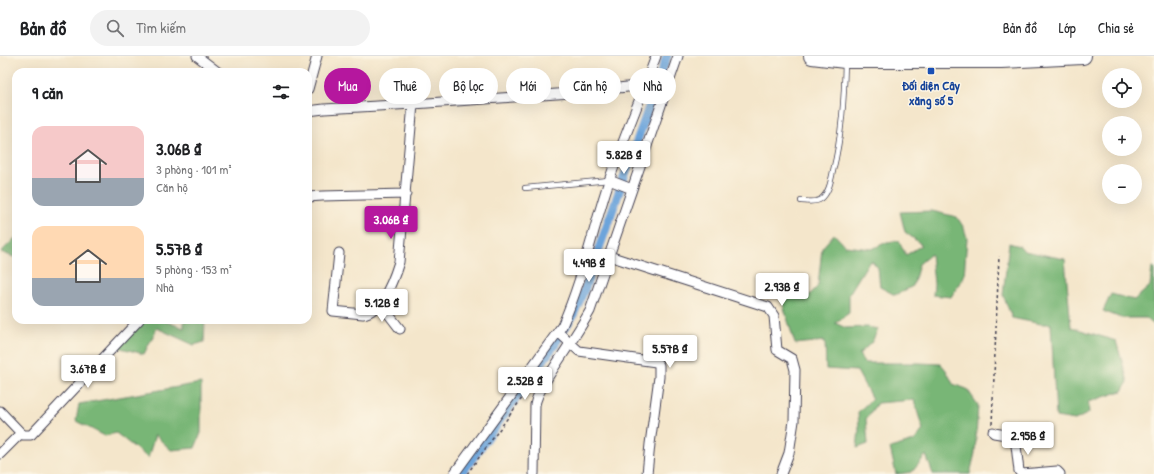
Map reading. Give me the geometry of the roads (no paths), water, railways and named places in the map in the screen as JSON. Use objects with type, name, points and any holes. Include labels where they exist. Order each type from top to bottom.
[{"type":"highway","points":[[812,56],[845,60],[1083,56]]},
{"type":"street","points":[[197,56],[213,68]]},
{"type":"street","points":[[312,72],[316,56]]},
{"type":"street","points":[[652,68],[656,56]]},
{"type":"street","points":[[534,474],[535,405],[537,398],[558,361],[590,311],[678,56]]},
{"type":"street","points":[[431,103],[571,93],[629,87]]},
{"type":"street","points":[[312,110],[324,108],[414,104],[399,262],[396,273],[383,299],[368,313],[363,314],[333,311],[339,253]]},
{"type":"street","points":[[454,474],[562,326],[572,305],[609,180],[639,104]]},
{"type":"street","points":[[609,180],[632,189]]},
{"type":"street","points":[[312,197],[406,194]]},
{"type":"street","points":[[609,256],[768,307],[774,316],[776,350],[792,359],[795,370],[794,421],[789,453],[781,474]]},
{"type":"street","points":[[380,303],[400,329]]},
{"type":"street","points":[[0,411],[21,433],[26,435],[33,433],[135,324]]},
{"type":"street","points":[[558,332],[579,351],[656,362],[658,365],[659,377],[647,474]]},
{"type":"street","points":[[992,432],[1015,437],[1019,470],[1022,474],[1057,471],[1060,474]]},
{"type":"street","points":[[0,454],[21,433]]},
{"type":"lane","points":[[801,201],[814,202],[821,199],[827,192],[830,184],[842,125],[845,60]]},
{"type":"lane","points":[[525,188],[609,180]]},
{"type":"waterway","points":[[461,474],[555,344],[573,315],[585,288],[667,56]]},
{"type":"place","name":"Đối diện Cây xăng số 5","points":[[931,71]]}]
